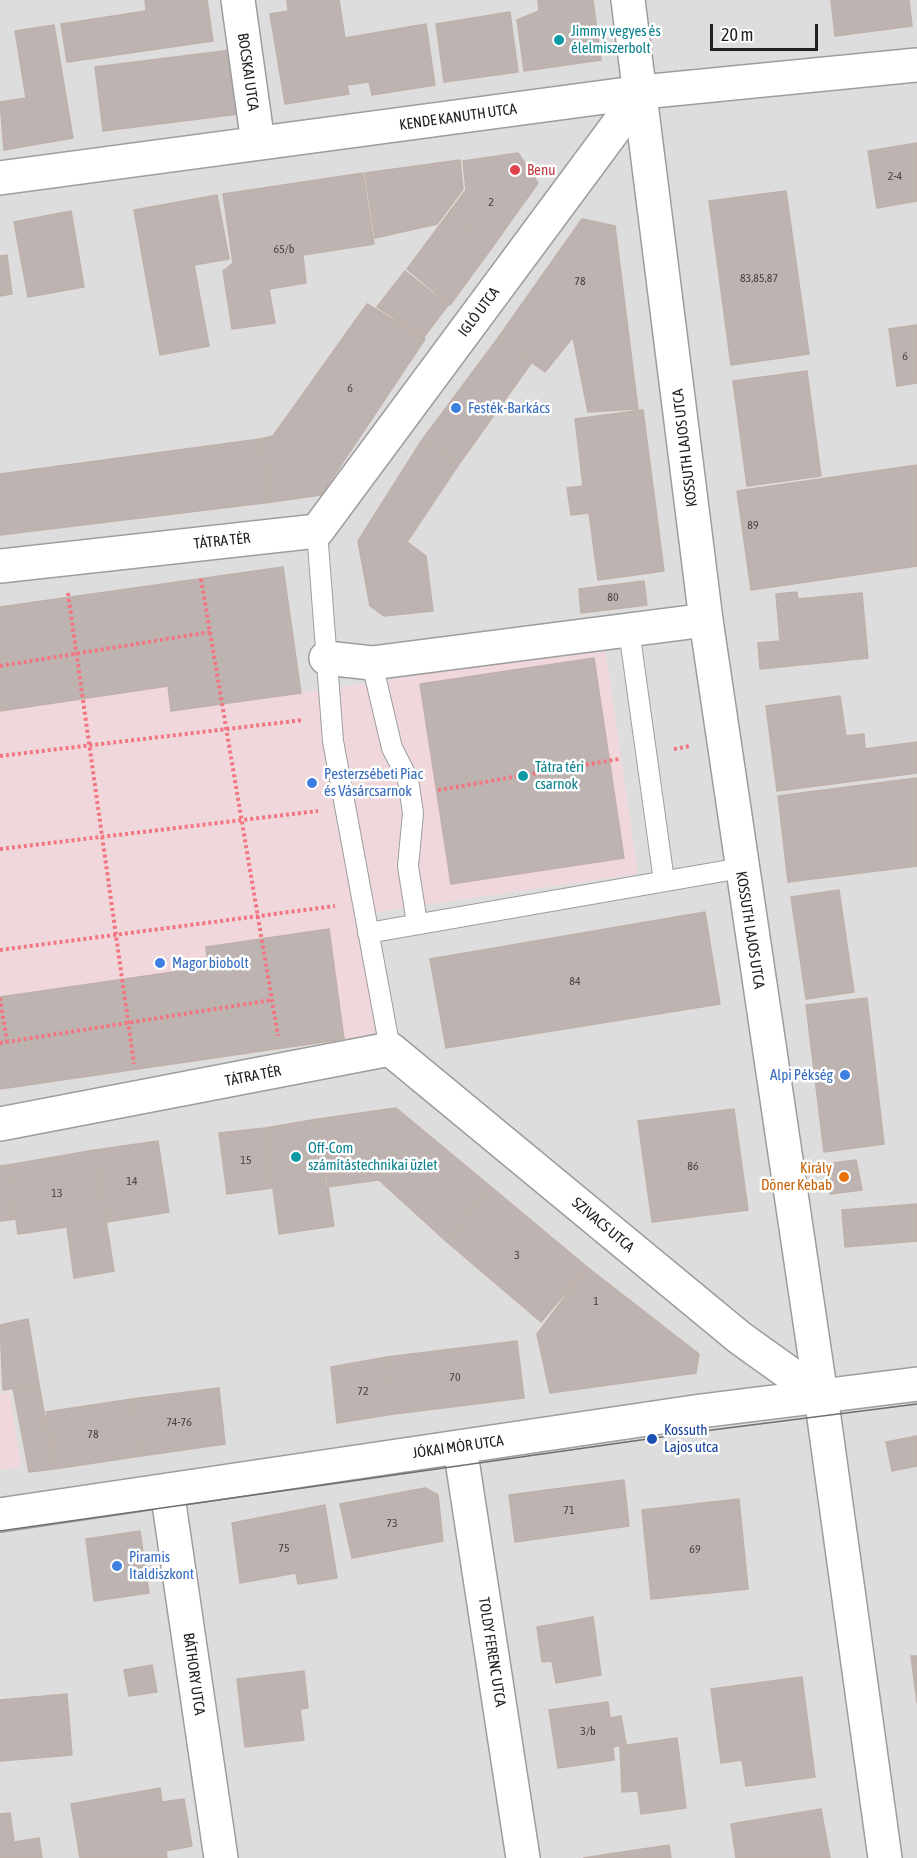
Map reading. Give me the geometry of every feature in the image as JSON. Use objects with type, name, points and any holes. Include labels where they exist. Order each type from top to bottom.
[{"type":"street","name":"BOCSKAI UTCA","points":[[238,0],[258,143]]},
{"type":"street","name":"KOSSUTH LAJOS UTCA","points":[[628,0],[642,92],[706,620],[821,1396],[885,1858]]},
{"type":"street","name":"KENDE KANUTH UTCA","points":[[0,178],[642,92],[917,65]]},
{"type":"street","name":"IGLÓ UTCA","points":[[316,531],[642,92]]},
{"type":"street","name":"TÁTRA TÉR","points":[[0,566],[316,531]]},
{"type":"street","points":[[326,658],[372,663],[706,620]]},
{"type":"street","name":"TÁTRA TÉR","points":[[0,1124],[390,1049]]},
{"type":"street","name":"SZIVACS UTCA","points":[[390,1049],[740,1338],[821,1396]]},
{"type":"street","name":"JÓKAI MÓR UTCA","points":[[0,1515],[701,1410],[917,1384]]},
{"type":"street","name":"TOLDY FERENC UTCA","points":[[460,1447],[524,1858]]},
{"type":"street","name":"BÁTHORY UTCA","points":[[168,1490],[221,1858]]},
{"type":"lane","points":[[316,531],[333,741],[390,1049]]},
{"type":"lane","points":[[629,630],[664,881]]},
{"type":"lane","points":[[372,663],[392,748],[408,779],[413,813],[408,866],[417,923]]},
{"type":"lane","points":[[368,933],[741,868]]},
{"type":"path","points":[[199,570],[285,1070]]},
{"type":"path","points":[[67,588],[128,1023],[141,1097]]},
{"type":"path","points":[[0,666],[210,632]]},
{"type":"path","points":[[0,756],[287,723]]},
{"type":"path","points":[[437,790],[610,761]]},
{"type":"path","points":[[0,849],[298,814]]},
{"type":"path","points":[[0,950],[310,910]]},
{"type":"path","points":[[0,999],[7,1042]]},
{"type":"path","points":[[0,1043],[272,1000]]},
{"type":"shaded area","points":[[0,0],[917,0],[917,1858],[0,1858]]},
{"type":"shaded area","name":"Pesterzsébeti Piac és Vásárcsarnok","points":[[283,567],[301,693],[605,646],[638,874],[363,914],[380,1035],[0,1089],[0,608]]},
{"type":"shaded area","points":[[10,1393],[21,1467],[0,1470],[0,1394]]},
{"type":"building","points":[[145,0],[207,0],[213,41],[67,62],[61,24],[146,11]]},
{"type":"building","points":[[287,0],[339,0],[345,38],[426,24],[435,85],[372,95],[369,82],[347,85],[349,94],[285,104],[270,14],[288,11]]},
{"type":"building","name":"Jimmy vegyes és élelmiszerbolt","points":[[538,0],[593,0],[601,60],[524,71],[517,20],[539,11]]},
{"type":"building","points":[[831,0],[909,0],[912,26],[835,36]]},
{"type":"building","points":[[510,12],[518,72],[444,82],[436,24]]},
{"type":"building","points":[[54,25],[73,138],[4,150],[0,102],[26,98],[15,31]]},
{"type":"building","points":[[231,50],[239,114],[103,131],[95,67]]},
{"type":"building","points":[[917,143],[917,201],[877,208],[868,151]]},
{"type":"building","points":[[518,153],[538,183],[493,246],[448,214],[466,190],[463,161]]},
{"type":"building","points":[[460,160],[463,189],[437,224],[375,238],[365,173]]},
{"type":"building","points":[[363,173],[374,244],[303,255],[306,283],[269,289],[275,323],[232,329],[223,271],[233,263],[223,194]]},
{"type":"building","points":[[786,191],[809,354],[731,365],[709,201]]},
{"type":"building","points":[[217,195],[229,259],[194,265],[209,346],[160,355],[134,210]]},
{"type":"building","points":[[71,211],[84,287],[28,297],[14,222]]},
{"type":"building","points":[[448,214],[493,246],[450,305],[407,269]]},
{"type":"building","points":[[582,219],[615,226],[638,409],[588,412],[573,337],[545,372],[498,338]]},
{"type":"building","points":[[7,255],[12,294],[0,296],[0,256]]},
{"type":"building","points":[[405,271],[448,305],[424,337],[377,307]]},
{"type":"building","points":[[367,304],[425,339],[321,495],[272,502],[260,439],[273,436]]},
{"type":"building","points":[[917,325],[917,383],[897,386],[889,329]]},
{"type":"building","points":[[498,338],[532,362],[459,464],[422,440]]},
{"type":"building","points":[[807,371],[821,476],[747,486],[733,381]]},
{"type":"building","points":[[643,410],[664,571],[598,580],[589,513],[571,515],[567,488],[583,486],[575,419]]},
{"type":"building","points":[[260,439],[272,502],[0,535],[0,474]]},
{"type":"building","points":[[422,440],[459,464],[407,542],[426,556],[433,611],[384,616],[370,606],[358,541]]},
{"type":"building","points":[[917,465],[917,566],[751,590],[737,491]]},
{"type":"building","points":[[283,567],[301,693],[171,711],[168,686],[0,711],[0,607]]},
{"type":"building","points":[[644,581],[647,605],[581,613],[579,589]]},
{"type":"building","points":[[797,592],[798,599],[862,593],[868,658],[760,669],[758,643],[780,641],[776,594]]},
{"type":"building","name":"Tátra téri csarnok","points":[[594,658],[624,858],[451,884],[420,684]]},
{"type":"building","points":[[840,696],[846,736],[864,734],[865,749],[917,742],[917,773],[777,791],[766,706]]},
{"type":"building","points":[[917,778],[917,866],[788,882],[778,796]]},
{"type":"building","points":[[839,890],[854,992],[806,999],[791,897]]},
{"type":"building","points":[[705,912],[720,1004],[446,1048],[430,959]]},
{"type":"building","points":[[329,929],[344,1039],[0,1089],[0,997],[208,967],[206,947]]},
{"type":"building","name":"Alpi Pékség","points":[[867,998],[884,1144],[824,1152],[806,1005]]},
{"type":"building","points":[[396,1108],[490,1186],[447,1242],[379,1180],[326,1187],[318,1119]]},
{"type":"building","points":[[734,1109],[748,1210],[652,1222],[638,1121]]},
{"type":"building","name":"Off-Com számítástechnikai üzlet","points":[[318,1119],[334,1226],[279,1234],[265,1128]]},
{"type":"building","points":[[265,1128],[272,1188],[227,1194],[219,1133]]},
{"type":"building","points":[[158,1141],[169,1212],[107,1222],[95,1150]]},
{"type":"building","points":[[95,1150],[114,1271],[74,1278],[67,1227],[18,1234],[8,1165]]},
{"type":"building","name":"Király Döner Kebab","points":[[856,1160],[862,1190],[830,1194],[826,1164]]},
{"type":"building","points":[[8,1165],[16,1219],[0,1221],[0,1166]]},
{"type":"building","points":[[490,1186],[587,1267],[541,1322],[447,1242]]},
{"type":"building","points":[[917,1204],[917,1241],[845,1247],[842,1210]]},
{"type":"building","points":[[587,1267],[699,1354],[696,1373],[550,1393],[537,1334]]},
{"type":"building","points":[[28,1319],[39,1384],[3,1390],[0,1325]]},
{"type":"building","points":[[517,1341],[524,1398],[394,1414],[387,1357]]},
{"type":"building","points":[[387,1357],[394,1414],[337,1423],[331,1367]]},
{"type":"building","points":[[39,1384],[54,1469],[29,1472],[13,1388]]},
{"type":"building","points":[[219,1388],[225,1444],[141,1456],[132,1399]]},
{"type":"building","points":[[132,1399],[141,1456],[54,1469],[46,1412]]},
{"type":"building","points":[[917,1436],[917,1466],[892,1471],[886,1442]]},
{"type":"building","points":[[624,1480],[629,1526],[515,1542],[509,1495]]},
{"type":"building","points":[[425,1488],[438,1495],[443,1541],[352,1558],[340,1504]]},
{"type":"building","points":[[739,1499],[748,1589],[651,1599],[642,1510]]},
{"type":"building","points":[[325,1505],[337,1578],[298,1584],[296,1573],[240,1583],[232,1523]]},
{"type":"building","name":"Piramis Italdiszkont","points":[[140,1531],[149,1593],[94,1601],[86,1539]]},
{"type":"building","points":[[593,1617],[601,1675],[556,1683],[552,1661],[542,1662],[537,1627]]},
{"type":"building","points":[[911,1656],[917,1656],[917,1703]]},
{"type":"building","points":[[152,1665],[157,1692],[129,1696],[124,1670]]},
{"type":"building","points":[[304,1671],[308,1708],[300,1709],[304,1740],[245,1747],[237,1679]]},
{"type":"building","points":[[802,1677],[815,1777],[746,1786],[742,1760],[721,1763],[711,1689]]},
{"type":"building","points":[[67,1694],[72,1755],[0,1761],[0,1700]]},
{"type":"building","points":[[608,1702],[610,1718],[621,1716],[626,1744],[613,1747],[614,1760],[558,1768],[549,1710]]},
{"type":"building","points":[[677,1738],[686,1808],[641,1814],[638,1791],[622,1792],[620,1746]]},
{"type":"building","points":[[160,1788],[162,1802],[184,1799],[192,1846],[166,1851],[167,1858],[80,1858],[71,1804]]},
{"type":"building","points":[[821,1809],[830,1858],[736,1858],[731,1824]]},
{"type":"building","points":[[10,1813],[14,1842],[39,1838],[42,1858],[0,1858],[0,1814]]},
{"type":"building","points":[[669,1845],[671,1858],[583,1858]]},
{"type":"tram line","points":[[0,1531],[704,1431],[917,1404]]},
{"type":"place","name":"Jimmy vegyes és élelmiszerbolt","points":[[559,40]]},
{"type":"place","name":"Benu","points":[[515,170]]},
{"type":"place","name":"Festék-Barkács","points":[[456,408]]},
{"type":"place","name":"Tátra téri csarnok","points":[[523,776]]},
{"type":"place","name":"Pesterzsébeti Piac és Vásárcsarnok","points":[[312,783]]},
{"type":"place","name":"Magor biobolt","points":[[160,963]]},
{"type":"place","name":"Alpi Pékség","points":[[845,1075]]},
{"type":"place","name":"Off-Com számítástechnikai üzlet","points":[[296,1157]]},
{"type":"place","name":"Király Döner Kebab","points":[[844,1177]]},
{"type":"place","name":"Kossuth Lajos utca","points":[[652,1439]]},
{"type":"place","name":"Piramis Italdiszkont","points":[[117,1566]]}]
